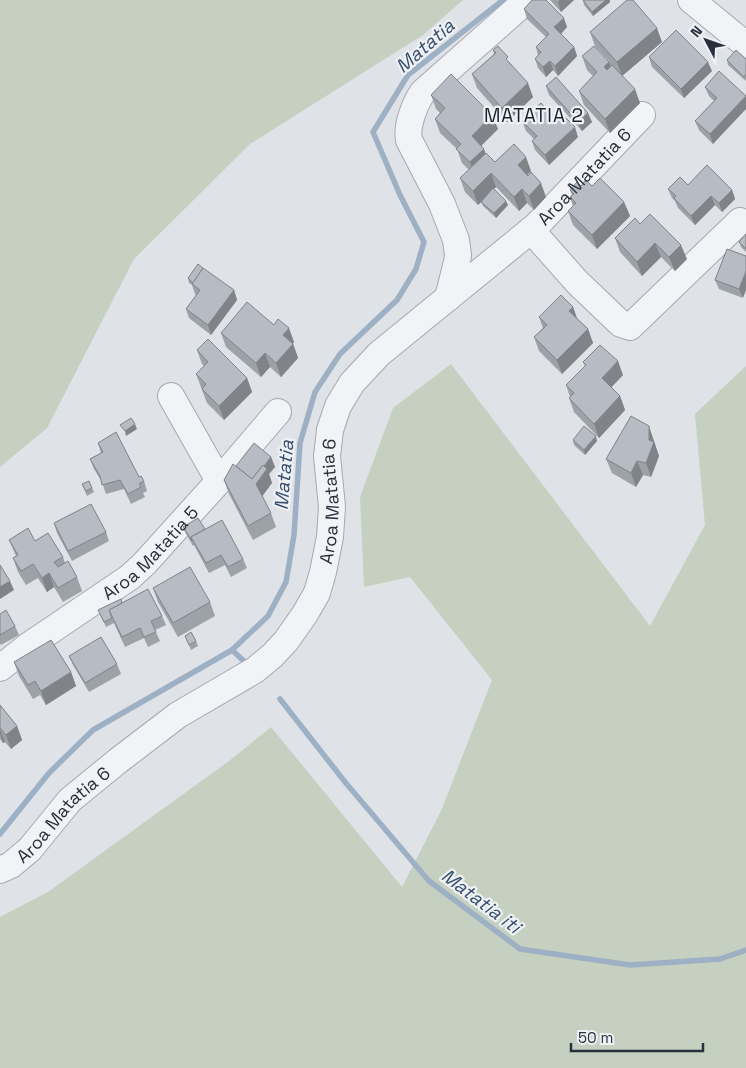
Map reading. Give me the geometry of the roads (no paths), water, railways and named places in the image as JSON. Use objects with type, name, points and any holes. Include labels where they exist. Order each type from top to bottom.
[{"type":"street","points":[[448,298],[458,255],[456,240],[442,204],[409,140],[408,126],[423,92],[527,0]]},
{"type":"street","points":[[691,0],[746,45]]},
{"type":"street","name":"Aroa Matatia 6","points":[[0,870],[30,849],[70,800],[119,760],[178,715],[255,670],[286,641],[317,593],[323,572],[330,536],[332,507],[327,456],[330,430],[338,406],[352,383],[379,354],[531,230],[642,115]]},
{"type":"street","points":[[531,230],[577,282],[621,324],[630,327],[740,221]]},
{"type":"street","points":[[171,396],[219,481]]},
{"type":"street","name":"Aroa Matatia 5","points":[[0,668],[28,646],[130,576],[145,563],[278,412]]},
{"type":"waterway","name":"Matatia","points":[[0,834],[49,773],[93,730],[232,650],[268,616],[286,582],[294,535],[300,443],[315,392],[340,354],[397,300],[416,269],[424,242],[400,195],[373,132],[408,75],[503,0]]},
{"type":"waterway","name":"Matatia iti","points":[[232,650],[247,664]]},
{"type":"waterway","name":"Matatia iti","points":[[280,699],[345,782],[429,881],[520,949],[630,965],[720,959],[746,950]]},
{"type":"district","name":"MATATIA 2","points":[[534,115]]}]
